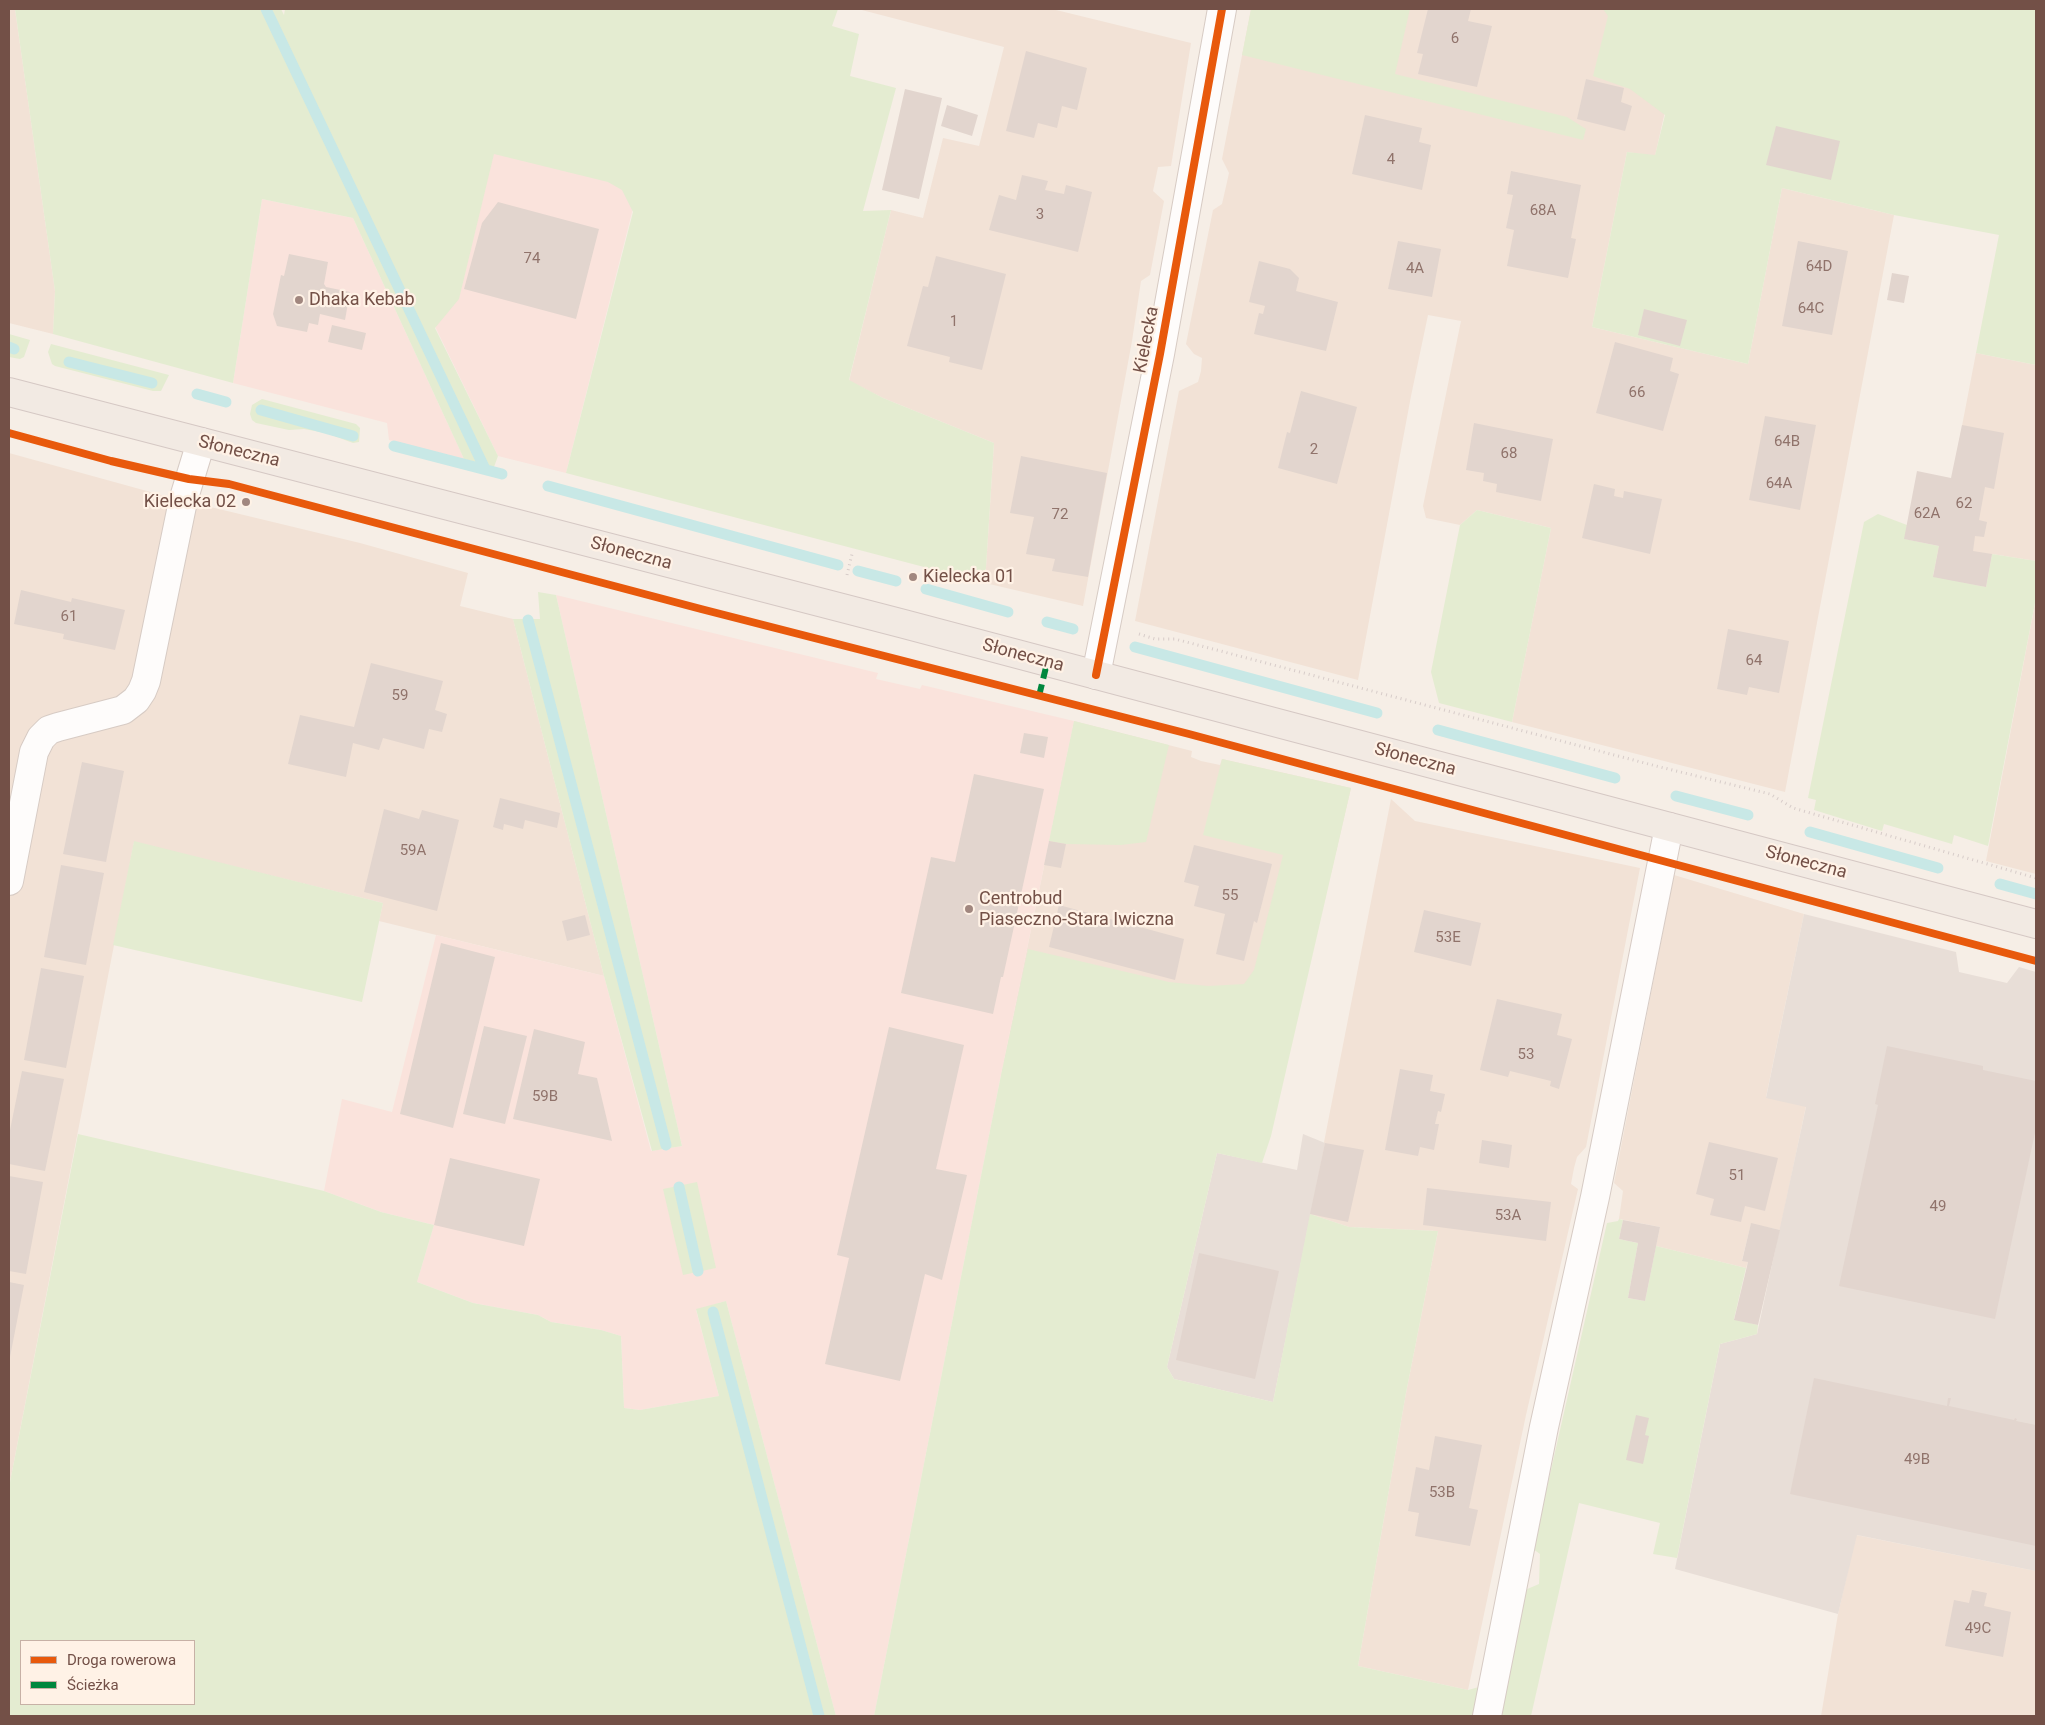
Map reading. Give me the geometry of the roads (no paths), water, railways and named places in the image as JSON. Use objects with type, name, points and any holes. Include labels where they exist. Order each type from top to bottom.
[{"type":"main road","name":"Słoneczna","points":[[9,392],[1096,675],[2036,924]]},
{"type":"street","name":"Kielecka","points":[[1096,675],[1160,354],[1222,9]]},
{"type":"street","points":[[9,880],[34,752],[41,738],[49,730],[124,710],[136,700],[142,691],[146,681],[183,501],[201,442]]},
{"type":"street","points":[[1487,1716],[1544,1427],[1595,1197],[1669,827]]},
{"type":"waterway","points":[[266,9],[485,469]]},
{"type":"waterway","points":[[9,347],[14,349]]},
{"type":"waterway","points":[[69,362],[152,383]]},
{"type":"waterway","points":[[197,394],[226,402]]},
{"type":"waterway","points":[[261,410],[353,436]]},
{"type":"waterway","points":[[394,446],[502,474]]},
{"type":"waterway","points":[[548,486],[838,565]]},
{"type":"waterway","points":[[858,571],[896,581]]},
{"type":"waterway","points":[[926,589],[1008,612]]},
{"type":"waterway","points":[[528,620],[666,1145]]},
{"type":"waterway","points":[[1047,622],[1073,629]]},
{"type":"waterway","points":[[1135,647],[1377,713]]},
{"type":"waterway","points":[[1438,730],[1615,778]]},
{"type":"waterway","points":[[1676,796],[1748,815]]},
{"type":"waterway","points":[[1810,832],[1938,868]]},
{"type":"waterway","points":[[2000,884],[2036,894]]},
{"type":"waterway","points":[[679,1187],[698,1271]]},
{"type":"waterway","points":[[713,1312],[819,1716]]},
{"type":"place","name":"Dhaka Kebab","points":[[299,300]]},
{"type":"place","name":"Kielecka 02","points":[[246,502]]},
{"type":"place","name":"Kielecka 01","points":[[913,577]]},
{"type":"place","name":"Centrobud Piaseczno-Stara Iwiczna","points":[[969,909]]}]
